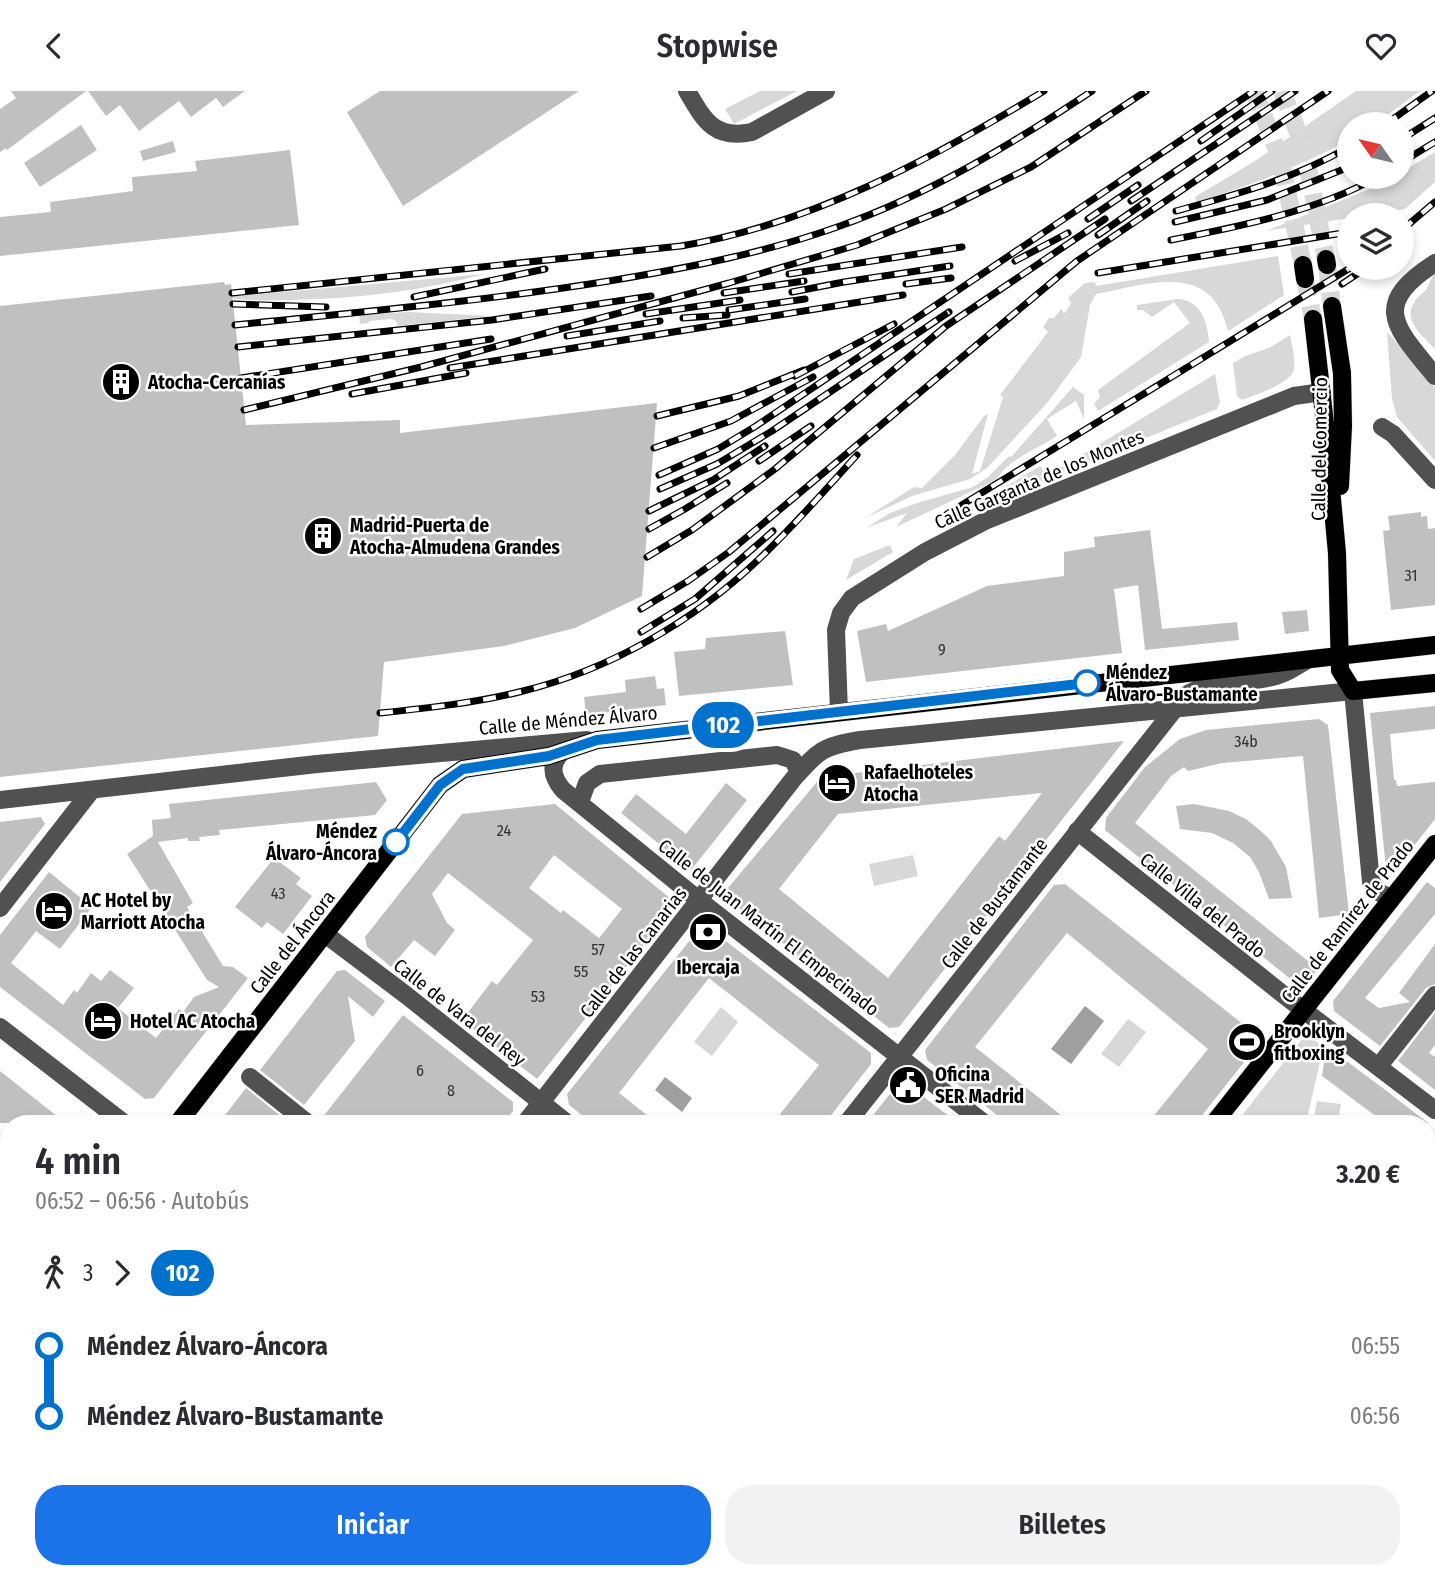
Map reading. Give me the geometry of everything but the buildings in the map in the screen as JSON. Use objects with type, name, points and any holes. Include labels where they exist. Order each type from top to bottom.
[{"type":"main road","name":"Calle del Comercio","points":[[1332,306],[1342,386],[1343,426],[1337,552],[1339,657],[1340,670],[1353,691]]},
{"type":"main road","name":"Calle del Comercio","points":[[1312,319],[1322,392],[1337,552]]},
{"type":"main road","name":"Calle de Méndez Álvaro","points":[[597,740],[1435,645]]},
{"type":"main road","points":[[1353,691],[1435,683]]},
{"type":"main road","name":"Calle del Áncora","points":[[184,1115],[440,785],[463,769],[533,759],[597,740]]},
{"type":"main road","name":"Calle de Ramírez de Prado","points":[[1220,1115],[1435,844]]},
{"type":"street","points":[[687,91],[707,123],[727,134],[740,135],[752,132],[826,91]]},
{"type":"street","points":[[1431,266],[1409,282],[1399,296],[1393,312],[1402,335],[1435,376]]},
{"type":"street","name":"Calle Garganta de los Montes","points":[[839,712],[836,629],[841,613],[852,599],[925,552],[985,521],[1294,396],[1322,392]]},
{"type":"street","points":[[1382,427],[1393,434],[1435,480]]},
{"type":"street","name":"Calle de Méndez Álvaro","points":[[1174,709],[1193,690],[1275,677],[1307,660]]},
{"type":"street","points":[[580,802],[587,783],[600,774],[777,755],[793,760],[799,772],[810,758],[821,750],[853,741],[1353,691],[1371,882],[1380,893],[1392,898]]},
{"type":"street","name":"Calle de Bustamante","points":[[853,1115],[1174,709]]},
{"type":"street","name":"Calle de Méndez Álvaro","points":[[0,800],[317,764],[597,740]]},
{"type":"street","name":"Calle de Juan Martín El Empecinado","points":[[562,752],[554,766],[555,780],[700,901],[974,1115]]},
{"type":"street","name":"Calle de las Canarias","points":[[531,1115],[799,772]]},
{"type":"street","points":[[0,908],[91,791]]},
{"type":"street","name":"Calle Villa del Prado","points":[[1077,831],[1304,1011],[1435,1110]]},
{"type":"street","name":"Calle de Vara del Rey","points":[[325,934],[557,1115]]},
{"type":"street","points":[[1380,1066],[1435,995]]},
{"type":"street","points":[[0,1027],[114,1115]]},
{"type":"street","points":[[250,1077],[298,1115]]},
{"type":"shaded area","points":[[760,91],[797,91],[734,124],[725,109]]},
{"type":"shaded area","points":[[1356,91],[1420,91],[1391,112],[1337,112],[1337,146],[1274,175],[1196,202],[1195,197],[1255,161]]},
{"type":"shaded area","points":[[1435,152],[1435,182],[1412,203],[1337,203],[1337,220],[1266,231],[1370,189],[1414,189],[1414,165]]},
{"type":"shaded area","points":[[1278,256],[1284,295],[1228,331],[1220,309],[1208,294],[1193,285],[1156,283],[1096,294],[1090,305],[1081,357],[1048,402],[987,468],[970,479],[912,496],[865,518],[914,487],[922,488],[955,455],[988,414],[972,474],[980,471],[1003,397],[1000,395],[1048,332],[1043,327],[1049,318],[1054,318],[1061,309],[1066,312],[1071,303],[1068,298],[1085,283],[1095,282],[1096,286]]},
{"type":"shaded area","points":[[1435,273],[1435,349],[1415,327],[1411,308],[1426,290]]},
{"type":"shaded area","points":[[485,274],[437,285],[364,296],[265,300],[225,297]]},
{"type":"shaded area","points":[[1178,299],[1192,303],[1201,313],[1207,326],[1209,342],[1098,411],[1094,404],[1100,397],[1098,390],[1190,323],[1174,302],[1152,317],[1143,310],[1137,310],[1137,305]]},
{"type":"shaded area","points":[[408,312],[491,316],[397,326],[396,321],[391,319],[360,324],[359,315]]},
{"type":"shaded area","points":[[1387,332],[1435,387],[1435,461],[1397,417],[1392,399]]},
{"type":"shaded area","points":[[1290,335],[1294,360],[1292,374],[1280,384],[1255,395],[1242,400],[1237,396],[1233,363],[1269,348]]},
{"type":"shaded area","points":[[1215,374],[1220,402],[1217,409],[1003,496],[1000,490],[1040,466],[1047,476]]},
{"type":"shaded area","points":[[1073,387],[1084,395],[1084,419],[1076,401],[1047,419],[1057,436],[1016,460],[996,480],[896,527],[907,513],[866,528],[890,513],[973,487],[988,477],[1011,457]]},
{"type":"shaded area","points":[[890,545],[893,552],[846,580],[854,559]]},
{"type":"shaded area","points":[[913,855],[918,876],[874,886],[869,864]]},
{"type":"shaded area","points":[[1085,1006],[1104,1021],[1071,1064],[1051,1049]]},
{"type":"shaded area","points":[[721,1007],[738,1022],[712,1056],[694,1042]]},
{"type":"shaded area","points":[[1128,1019],[1146,1032],[1119,1067],[1101,1054]]},
{"type":"shaded area","points":[[1306,1034],[1328,1050],[1320,1062],[1308,1115],[1242,1115]]},
{"type":"shaded area","points":[[665,1077],[692,1098],[682,1112],[655,1090]]},
{"type":"shaded area","points":[[1317,1101],[1341,1104],[1339,1115],[1314,1115]]},
{"type":"tunnel","points":[[1254,91],[1280,158],[1303,265]]},
{"type":"tunnel","points":[[1282,91],[1304,148],[1326,259]]},
{"type":"tunnel","points":[[1327,265],[1332,306]]},
{"type":"tunnel","points":[[1305,279],[1313,319]]},
{"type":"railway","points":[[232,293],[681,246],[730,236],[777,222],[869,186],[958,141],[1044,91]]},
{"type":"railway","points":[[235,325],[422,306],[562,288],[697,265],[755,252],[840,226],[906,199],[1001,149],[1092,91]]},
{"type":"railway","points":[[244,410],[421,367],[729,283],[857,245],[946,209],[1031,167],[1146,91]]},
{"type":"railway","points":[[659,475],[718,449],[756,426],[1254,91]]},
{"type":"railway","points":[[1201,141],[1272,91]]},
{"type":"railway","points":[[1131,201],[1295,91]]},
{"type":"railway","points":[[641,609],[729,552],[1077,261],[1328,91]]},
{"type":"railway","points":[[1403,112],[1432,91]]},
{"type":"railway","points":[[1414,131],[1435,118]]},
{"type":"railway","points":[[1414,155],[1435,142]]},
{"type":"railway","points":[[1176,211],[1286,177],[1337,153]]},
{"type":"railway","points":[[1175,222],[1267,200],[1337,172]]},
{"type":"railway","points":[[1088,219],[1138,185]]},
{"type":"railway","points":[[1171,240],[1250,223],[1303,208],[1354,189]]},
{"type":"railway","points":[[1098,235],[1147,201]]},
{"type":"railway","points":[[1414,220],[1435,202]]},
{"type":"railway","points":[[647,557],[692,530],[775,469],[946,326],[1105,219]]},
{"type":"railway","points":[[1015,261],[1068,233]]},
{"type":"railway","points":[[1098,273],[1337,234]]},
{"type":"railway","points":[[789,274],[962,247]]},
{"type":"railway","points":[[792,292],[950,266]]},
{"type":"railway","points":[[414,297],[545,269]]},
{"type":"railway","points":[[947,514],[1337,276]]},
{"type":"railway","points":[[906,284],[951,278]]},
{"type":"railway","points":[[1342,284],[1348,280]]},
{"type":"railway","points":[[724,293],[804,281]]},
{"type":"railway","points":[[450,368],[903,295]]},
{"type":"railway","points":[[238,347],[492,320],[651,296]]},
{"type":"railway","points":[[729,310],[805,299]]},
{"type":"railway","points":[[646,314],[740,300]]},
{"type":"railway","points":[[233,304],[326,307]]},
{"type":"railway","points":[[660,489],[717,464],[772,431],[949,312]]},
{"type":"railway","points":[[683,318],[727,315]]},
{"type":"railway","points":[[567,336],[660,321]]},
{"type":"railway","points":[[795,376],[894,324]]},
{"type":"railway","points":[[241,378],[491,339]]},
{"type":"railway","points":[[657,416],[739,396],[804,370]]},
{"type":"railway","points":[[352,394],[466,373]]},
{"type":"railway","points":[[654,448],[731,421],[813,377]]},
{"type":"railway","points":[[759,461],[811,426]]},
{"type":"railway","points":[[649,511],[713,480],[765,446]]},
{"type":"railway","points":[[380,713],[470,702],[523,691],[587,670],[649,641],[706,603],[758,560],[857,455]]},
{"type":"railway","points":[[649,529],[727,483]]},
{"type":"railway","points":[[641,632],[695,599],[773,531]]},
{"type":"bus line","name":"102","points":[[396,842],[440,785],[463,769],[475,766],[549,756],[597,740],[1087,683]]},
{"type":"place","name":"Atocha-Cercanías","points":[[121,382]]},
{"type":"place","name":"Madrid-Puerta de Atocha-Almudena Grandes","points":[[323,536]]},
{"type":"place","name":"Méndez Álvaro-Bustamante","points":[[1087,683]]},
{"type":"place","name":"Rafaelhoteles Atocha","points":[[837,783]]},
{"type":"place","name":"Méndez Álvaro-Áncora","points":[[396,842]]},
{"type":"place","name":"AC Hotel by Marriott Atocha","points":[[54,911]]},
{"type":"place","name":"Ibercaja","points":[[708,932]]},
{"type":"place","name":"Hotel AC Atocha","points":[[103,1021]]},
{"type":"place","name":"Brooklyn fitboxing","points":[[1247,1042]]},
{"type":"place","name":"Oficina SER Madrid","points":[[908,1085]]}]
